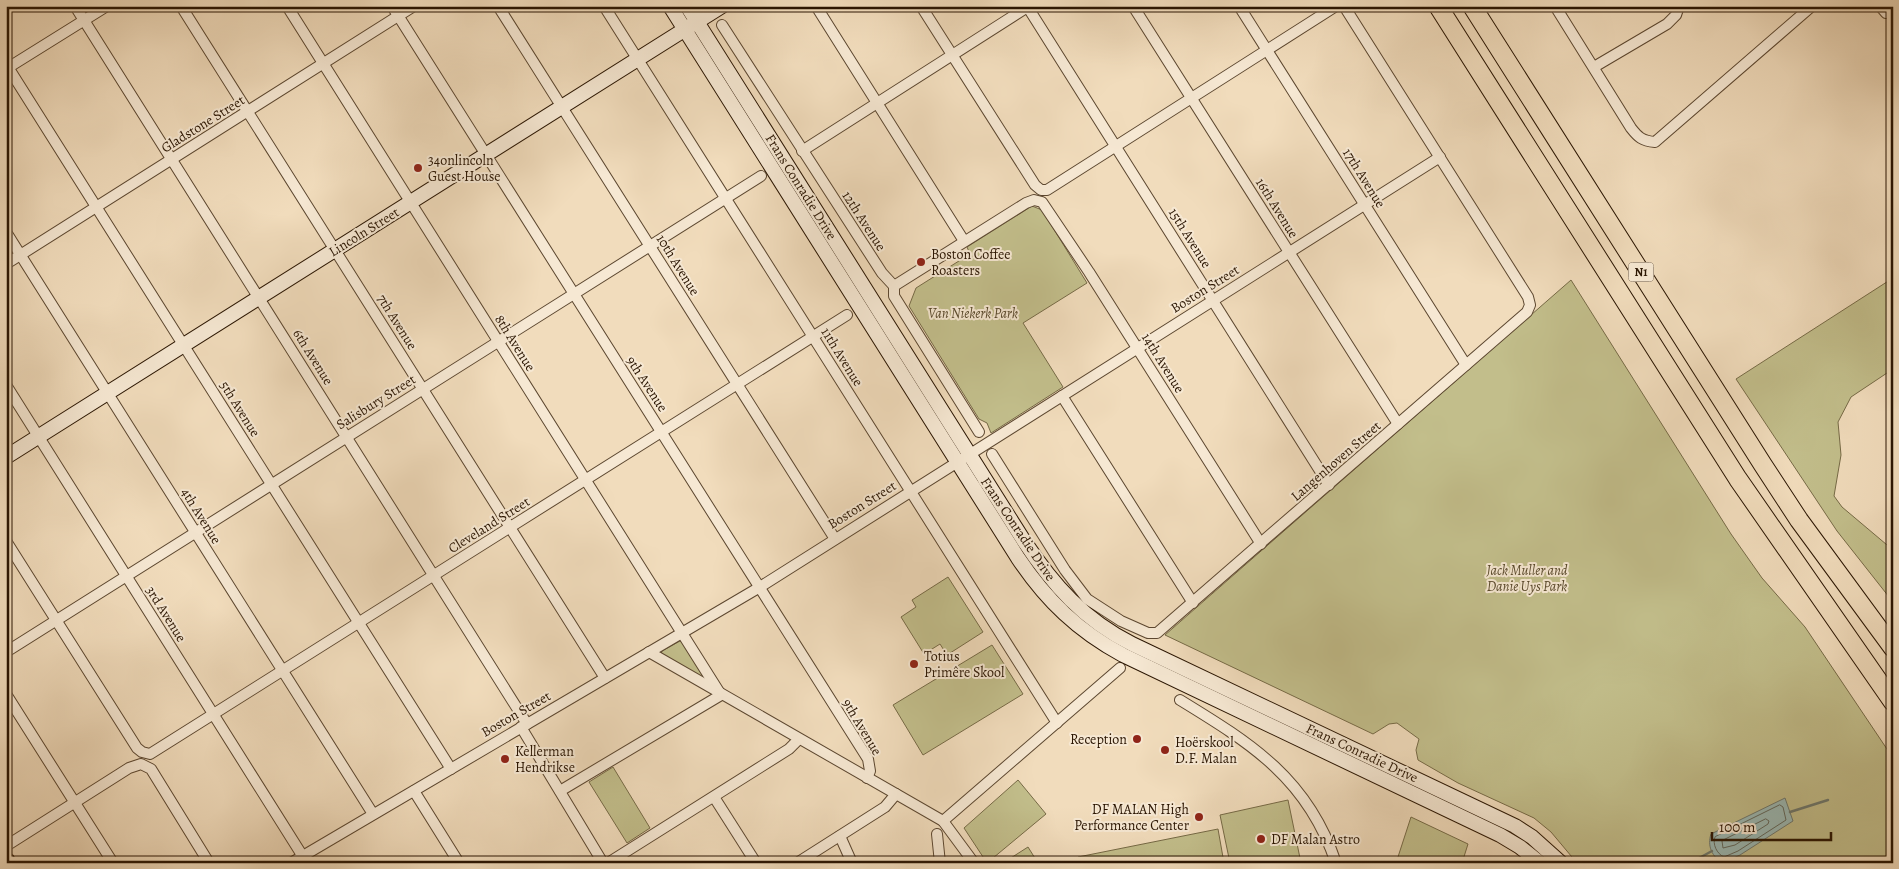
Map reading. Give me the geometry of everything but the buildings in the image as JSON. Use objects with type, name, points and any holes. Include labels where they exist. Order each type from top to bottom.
[{"type":"highway","name":"N1","points":[[1438,6],[1738,479],[1848,636],[1893,694]]},
{"type":"highway","name":"N1","points":[[1472,6],[1763,465],[1800,520],[1893,648]]},
{"type":"highway","points":[[1848,636],[1893,702]]},
{"type":"main road","name":"Frans Conradie Drive","points":[[670,6],[963,458],[1047,575],[1068,600],[1104,629],[1515,826],[1532,837],[1561,863]]},
{"type":"main road","name":"Frans Conradie Drive","points":[[687,6],[963,458],[1041,591],[1071,622],[1123,655],[1500,835],[1520,847],[1540,863]]},
{"type":"main road","name":"Lincoln Street","points":[[6,457],[722,6]]},
{"type":"street","name":"6th Avenue","points":[[75,6],[434,576],[603,863]]},
{"type":"street","points":[[7,67],[107,6]]},
{"type":"street","name":"7th Avenue","points":[[181,6],[605,678]]},
{"type":"street","name":"8th Avenue","points":[[287,6],[721,695]]},
{"type":"street","name":"9th Avenue","points":[[392,6],[868,759],[870,771],[867,778]]},
{"type":"street","name":"Gladstone Street","points":[[6,264],[414,6]]},
{"type":"street","name":"10th Avenue","points":[[498,6],[835,539]]},
{"type":"street","name":"11th Avenue","points":[[604,6],[1057,723]]},
{"type":"street","points":[[816,6],[964,241],[894,286]]},
{"type":"street","points":[[921,6],[1034,185],[1041,190],[1047,190],[1336,6]]},
{"type":"street","name":"16th Avenue","points":[[1133,6],[1398,424]]},
{"type":"street","name":"17th Avenue","points":[[1239,6],[1466,365]]},
{"type":"street","points":[[1344,6],[1440,157]]},
{"type":"street","points":[[1556,6],[1639,138],[1645,142],[1655,142],[1812,6]]},
{"type":"street","points":[[1594,67],[1667,24],[1676,15],[1679,6]]},
{"type":"street","points":[[802,151],[1028,7]]},
{"type":"street","name":"15th Avenue","points":[[1028,7],[1329,485]]},
{"type":"street","name":"12th Avenue","points":[[722,25],[882,273],[894,286],[894,296],[979,432]]},
{"type":"street","name":"5th Avenue","points":[[7,67],[451,768]]},
{"type":"street","name":"Boston Street","points":[[291,863],[305,859],[373,814],[760,587],[1440,157]]},
{"type":"street","name":"Langenhoven Street","points":[[992,454],[1079,590],[1104,611],[1148,633],[1156,634],[1527,312],[1530,305],[1528,297],[1440,157]]},
{"type":"street","name":"Salisbury Street","points":[[6,652],[760,176]]},
{"type":"street","name":"14th Avenue","points":[[964,241],[1026,203],[1038,201],[1048,208],[1261,544]]},
{"type":"street","name":"4th Avenue","points":[[6,232],[373,814]]},
{"type":"street","name":"Cleveland Street","points":[[6,846],[847,315]]},
{"type":"street","name":"3rd Avenue","points":[[6,386],[305,859]]},
{"type":"street","points":[[1062,396],[1193,603]]},
{"type":"street","points":[[6,541],[209,863]]},
{"type":"street","points":[[649,652],[943,822],[974,863]]},
{"type":"street","points":[[943,822],[1120,668]]},
{"type":"street","points":[[6,694],[113,863]]},
{"type":"street","points":[[560,791],[721,695]]},
{"type":"street","points":[[1180,700],[1240,736],[1268,759],[1296,787],[1318,822],[1336,863]]},
{"type":"street","points":[[608,863],[789,749],[798,739]]},
{"type":"street","points":[[414,791],[454,861]]},
{"type":"street","points":[[797,863],[885,807],[896,794]]},
{"type":"street","points":[[714,797],[756,863]]},
{"type":"street","points":[[937,834],[940,863]]},
{"type":"street","points":[[840,836],[852,863]]},
{"type":"green space","name":"Van Niekerk Park","points":[[1032,206],[1042,210],[1087,283],[1023,323],[1063,387],[991,433],[987,423],[979,419],[909,306],[916,288],[970,254],[967,247]]},
{"type":"green space","points":[[1893,278],[1893,369],[1851,397],[1838,422],[1841,455],[1834,496],[1842,507],[1893,550],[1893,602],[1837,531],[1736,379]]},
{"type":"green space","name":"Jack Muller and Danie Uys Park","points":[[1571,280],[1731,534],[1762,578],[1805,627],[1893,758],[1893,854],[1878,863],[1577,863],[1551,832],[1534,818],[1458,783],[1418,760],[1416,750],[1419,739],[1397,723],[1389,724],[1373,734],[1165,635]]},
{"type":"green space","points":[[948,577],[983,632],[947,655],[940,644],[924,654],[901,617],[916,607],[912,600]]},
{"type":"green space","points":[[680,641],[683,642],[704,678],[661,654],[662,651]]},
{"type":"green space","points":[[992,645],[1023,694],[923,755],[893,705]]},
{"type":"green space","points":[[613,767],[650,828],[627,843],[589,782]]},
{"type":"green space","points":[[1018,780],[1046,814],[987,863],[964,828]]},
{"type":"green space","name":"DF Malan Astro","points":[[1288,800],[1301,863],[1230,863],[1220,815]]},
{"type":"green space","points":[[1411,817],[1468,844],[1462,863],[1396,863]]},
{"type":"green space","points":[[1218,829],[1224,863],[1079,863],[1078,857]]},
{"type":"green space","points":[[1028,847],[1038,863],[1003,863]]},
{"type":"water","points":[[1785,798],[1793,821],[1740,855],[1723,863],[1716,858],[1710,847],[1711,834]]},
{"type":"waterway","points":[[1790,812],[1828,800]]},
{"type":"waterway","points":[[1690,863],[1712,851]]},
{"type":"place","name":"34onlincoln Guest House","points":[[418,168]]},
{"type":"place","name":"Boston Coffee Roasters","points":[[921,262]]},
{"type":"place","name":"Totius Primêre Skool","points":[[914,664]]},
{"type":"place","name":"Reception","points":[[1137,739]]},
{"type":"place","name":"Hoërskool D.F. Malan","points":[[1165,750]]},
{"type":"place","name":"Kellerman Hendrikse","points":[[505,759]]},
{"type":"place","name":"DF MALAN High Performance Center","points":[[1199,817]]},
{"type":"place","name":"DF Malan Astro","points":[[1261,839]]}]
